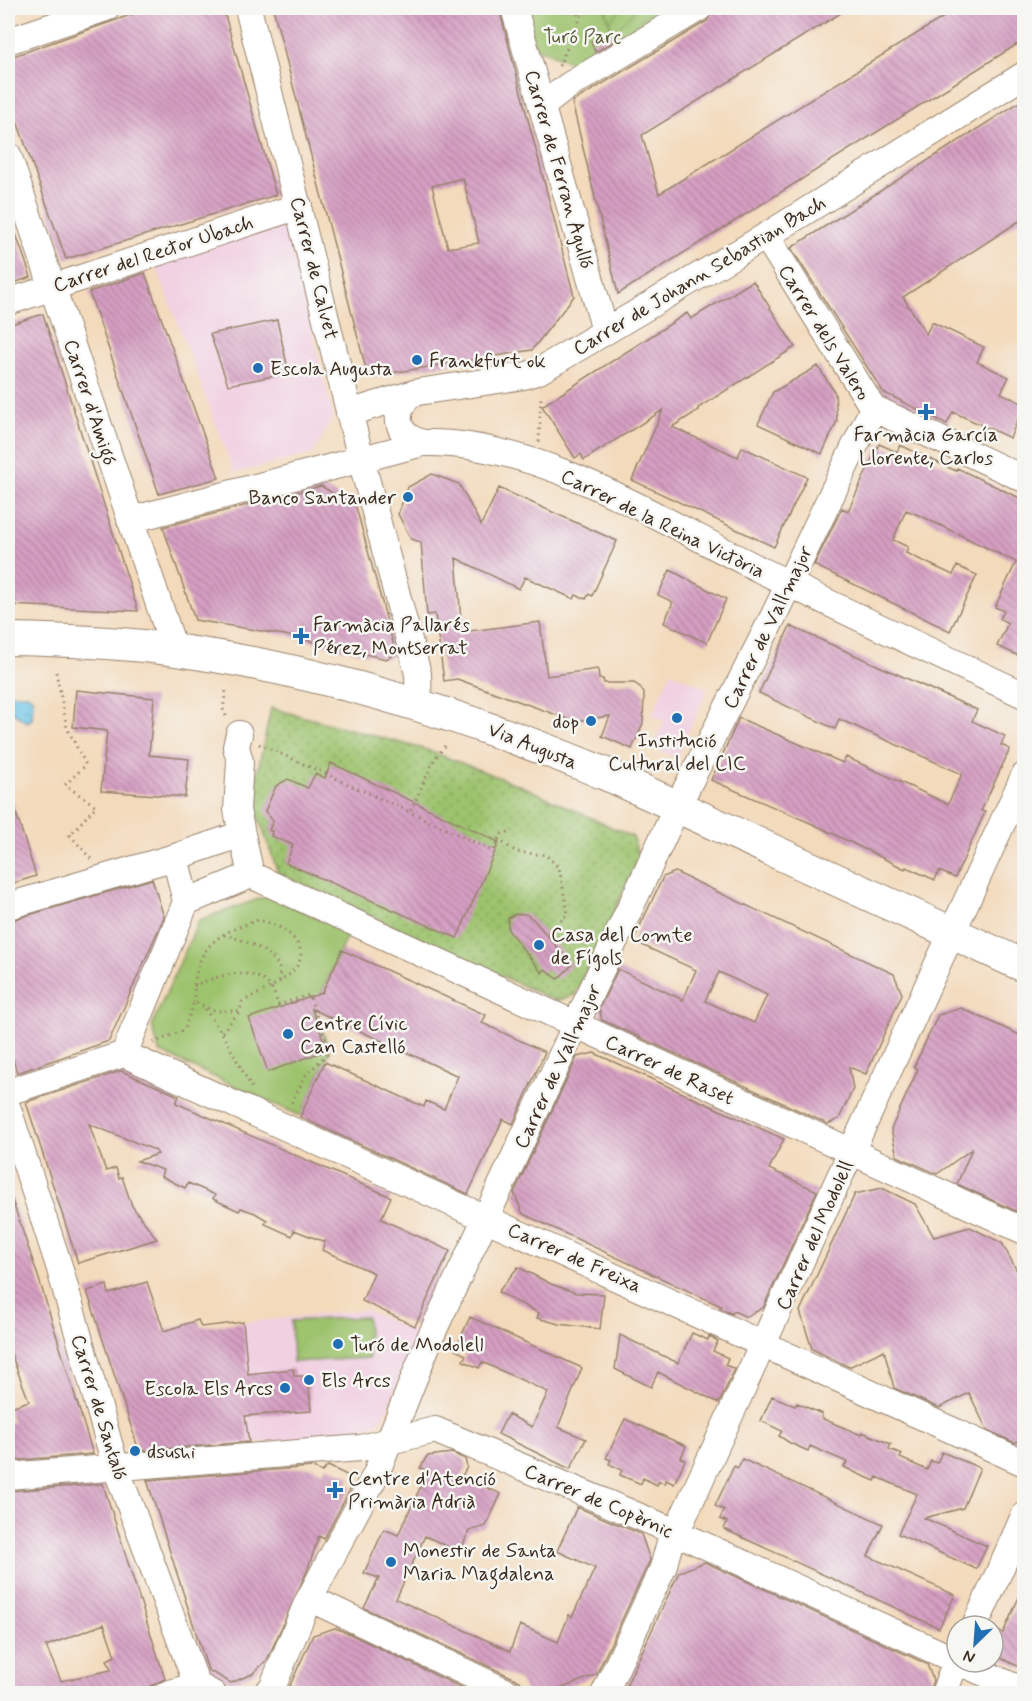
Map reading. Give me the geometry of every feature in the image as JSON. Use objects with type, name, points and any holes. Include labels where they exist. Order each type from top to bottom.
[{"type":"main road","name":"Via Augusta","points":[[8,639],[174,649],[333,681],[419,704],[550,750],[1024,966]]},
{"type":"street","points":[[8,41],[106,8]]},
{"type":"street","name":"Carrer de Calvet","points":[[248,8],[349,413],[418,674],[419,704]]},
{"type":"street","name":"Carrer de Ferran Agulló","points":[[514,8],[605,331]]},
{"type":"street","points":[[542,106],[568,86],[699,8]]},
{"type":"street","name":"Carrer de Johann Sebastian Bach","points":[[349,413],[408,395],[524,376],[553,364],[766,236],[1024,75]]},
{"type":"street","name":"Carrer d'Amigó","points":[[8,155],[174,649]]},
{"type":"street","name":"Carrer del Rector Ubach","points":[[8,302],[299,206]]},
{"type":"street","name":"Carrer dels Valero","points":[[766,236],[873,408],[1024,478]]},
{"type":"street","points":[[408,395],[399,409],[399,425],[405,435],[423,443]]},
{"type":"street","name":"Carrer de Vallmajor","points":[[266,1694],[272,1688],[310,1599],[376,1474],[430,1338],[677,807],[789,584],[873,408]]},
{"type":"street","name":"Carrer de la Reina Victòria","points":[[130,520],[423,443],[472,445],[533,460],[605,492],[789,584],[1024,695]]},
{"type":"street","points":[[186,902],[251,874],[237,810],[240,761],[238,740]]},
{"type":"street","name":"Carrer del Modolell","points":[[604,1694],[663,1568],[673,1531],[681,1522],[765,1343],[1024,776]]},
{"type":"street","points":[[8,906],[175,858],[242,834]]},
{"type":"street","points":[[8,1092],[124,1054],[186,902],[175,858]]},
{"type":"street","name":"Carrer de Raset","points":[[251,874],[1024,1231]]},
{"type":"street","name":"Carrer de Freixa","points":[[124,1054],[765,1343],[1024,1463]]},
{"type":"street","name":"Carrer de Santaló","points":[[8,1109],[59,1266],[116,1468],[205,1689]]},
{"type":"street","name":"Carrer de Copèrnic","points":[[8,1476],[361,1448],[435,1430],[673,1531],[945,1655]]},
{"type":"street","points":[[980,1614],[1024,1516]]},
{"type":"street","points":[[310,1599],[511,1694]]},
{"type":"street","points":[[944,1694],[952,1674]]},
{"type":"street","name":"Carrer de Copèrnic","points":[[987,1674],[1024,1691]]},
{"type":"street","points":[[167,1694],[205,1689]]},
{"type":"path","points":[[576,8],[580,18]]},
{"type":"path","points":[[559,68],[585,8]]},
{"type":"path","points":[[539,435],[541,392]]},
{"type":"path","points":[[56,672],[67,728],[86,765],[64,785],[96,806],[70,835],[97,866]]},
{"type":"path","points":[[223,709],[226,690]]},
{"type":"path","points":[[238,740],[410,812],[493,850],[501,834],[513,831]]},
{"type":"path","points":[[410,812],[435,758],[445,746]]},
{"type":"path","points":[[498,839],[516,852],[546,855],[559,868],[568,914],[547,934]]},
{"type":"path","points":[[124,1054],[184,1030],[194,1002],[194,976],[202,953],[212,941],[258,920],[285,930],[301,951],[299,963],[288,977],[242,1002],[240,1011],[222,1033]]},
{"type":"path","points":[[223,935],[244,942],[272,959],[279,967],[280,981]]},
{"type":"path","points":[[194,986],[233,973],[255,976],[270,987],[279,1006],[309,995],[330,1051],[306,1075],[286,1116]]},
{"type":"path","points":[[194,1002],[215,1011],[240,1011]]},
{"type":"path","points":[[204,1007],[222,1033],[238,1067],[252,1088],[262,1093]]},
{"type":"path","points":[[281,1102],[290,1106]]},
{"type":"shaded area","name":"Escola Augusta","points":[[286,221],[333,417],[313,454],[234,473],[156,266]]},
{"type":"shaded area","name":"Institució Cultural del CIC","points":[[671,672],[708,689],[677,758],[652,747],[664,721],[652,715]]},
{"type":"shaded area","name":"Els Arcs","points":[[366,1310],[420,1335],[382,1419],[365,1429],[361,1436],[231,1445],[212,1345],[201,1327]]},
{"type":"green space","name":"Turó Parc","points":[[525,8],[685,8],[585,69],[535,47]]},
{"type":"green space","points":[[605,8],[685,8],[616,45]]},
{"type":"green space","points":[[271,708],[427,750],[524,787],[633,837],[639,858],[575,995],[556,1001],[278,873],[252,799]]},
{"type":"green space","points":[[267,896],[349,931],[314,1010],[330,1051],[301,1116],[159,1052],[152,1025],[199,920]]},
{"type":"green space","points":[[367,1317],[369,1358],[293,1362],[291,1321]]},
{"type":"water","points":[[8,694],[28,694],[33,699],[32,719],[27,722],[12,711],[8,704]]},
{"type":"building","points":[[150,8],[223,8],[276,195],[66,259],[8,96],[8,58]]},
{"type":"building","points":[[273,8],[499,8],[574,296],[532,350],[368,377]],"holes":[[[463,178],[479,243],[448,248],[432,186]]]},
{"type":"building","points":[[714,8],[849,8],[642,135],[659,194],[958,8],[1024,8],[1024,40],[618,294],[572,102],[707,21]]},
{"type":"building","points":[[612,34],[615,41],[595,52],[591,41]]},
{"type":"building","points":[[1024,99],[1024,218],[903,297],[926,334],[932,322],[984,347],[977,362],[1009,377],[1001,393],[1024,404],[1010,438],[953,412],[947,424],[883,392],[791,248]]},
{"type":"building","points":[[8,217],[10,217],[31,277],[8,285]]},
{"type":"building","points":[[145,273],[219,478],[159,494],[89,292]]},
{"type":"building","points":[[753,281],[795,347],[672,427],[738,457],[742,447],[807,477],[774,547],[632,480],[663,410],[584,460],[581,454],[575,458],[542,406],[687,313],[691,319]]},
{"type":"building","points":[[43,314],[138,611],[8,605],[8,325]]},
{"type":"building","points":[[277,320],[289,373],[228,385],[210,334]]},
{"type":"building","points":[[818,366],[835,393],[837,421],[822,454],[758,424],[773,392]]},
{"type":"building","points":[[879,444],[897,452],[900,445],[956,471],[957,468],[1024,500],[1024,643],[1019,656],[997,646],[1008,623],[1000,619],[1004,611],[995,607],[1016,562],[923,517],[906,510],[893,540],[908,547],[906,553],[953,575],[957,566],[977,575],[950,631],[814,565],[842,508],[848,511]]},
{"type":"building","points":[[432,474],[459,484],[481,525],[499,488],[617,541],[592,596],[589,594],[586,599],[576,595],[574,599],[525,577],[519,589],[456,558],[462,632],[540,622],[547,676],[598,669],[599,679],[603,679],[604,683],[634,683],[640,687],[644,693],[643,723],[632,749],[602,736],[610,716],[569,722],[568,719],[457,679],[444,681],[435,614],[427,615],[421,542],[411,539],[398,514],[408,487]]},
{"type":"building","points":[[321,486],[356,507],[396,654],[386,659],[285,635],[195,620],[163,527]]},
{"type":"building","points":[[670,570],[726,599],[707,643],[664,623],[673,602],[658,595]]},
{"type":"building","points":[[790,626],[977,710],[972,721],[1005,736],[1001,745],[1010,749],[981,811],[985,812],[955,878],[939,871],[935,880],[906,867],[905,869],[815,825],[711,780],[739,718],[843,763],[846,757],[948,804],[962,774],[839,719],[835,729],[759,693]]},
{"type":"building","points":[[76,690],[154,698],[149,755],[189,759],[185,797],[101,791],[107,731],[73,727]]},
{"type":"building","points":[[331,763],[499,842],[457,938],[286,863],[293,845],[271,836],[272,831],[269,830],[273,821],[265,811],[276,786],[288,779],[308,788],[315,774],[325,778]]},
{"type":"building","points":[[11,797],[36,876],[8,885],[8,798]]},
{"type":"building","points":[[675,872],[894,974],[902,994],[866,1074],[849,1067],[853,1089],[839,1119],[828,1124],[602,1020],[599,1009],[618,969],[683,1000],[696,970],[633,941],[663,877]],"holes":[[[719,972],[767,995],[754,1023],[705,1001]]]},
{"type":"building","points":[[152,879],[164,917],[109,1041],[17,1073],[8,1042],[8,921]]},
{"type":"building","name":"Casa del Comte de Fígols","points":[[515,914],[526,914],[534,920],[570,962],[571,966],[558,979],[545,969],[542,973],[508,930],[508,918]]},
{"type":"building","points":[[342,950],[486,1015],[482,1023],[545,1052],[513,1124],[503,1119],[468,1194],[300,1117],[325,1062],[424,1107],[426,1101],[444,1109],[458,1076],[312,1009],[327,1050],[268,1072],[249,1018],[322,993]]},
{"type":"building","points":[[961,1008],[1024,1037],[1024,1215],[957,1184],[972,1149],[937,1174],[897,1156],[891,1129],[918,1069],[914,1067],[938,1015]]},
{"type":"building","points":[[594,1053],[784,1139],[769,1169],[817,1191],[763,1308],[746,1317],[734,1311],[732,1314],[720,1308],[721,1306],[523,1214],[514,1193],[577,1057]]},
{"type":"building","points":[[121,1071],[179,1096],[176,1103],[391,1197],[381,1219],[450,1251],[415,1326],[362,1301],[374,1273],[322,1250],[325,1242],[294,1230],[292,1236],[265,1224],[267,1220],[255,1213],[241,1208],[239,1211],[213,1199],[215,1195],[202,1189],[188,1183],[185,1188],[161,1176],[163,1170],[137,1161],[158,1154],[155,1150],[89,1124],[106,1171],[116,1168],[119,1178],[122,1177],[132,1206],[157,1239],[78,1263],[26,1102]]},
{"type":"building","points":[[882,1188],[915,1204],[934,1237],[970,1227],[1002,1243],[1024,1284],[1024,1438],[1015,1443],[987,1430],[969,1393],[939,1408],[894,1388],[884,1350],[849,1367],[812,1349],[800,1311],[855,1194]]},
{"type":"building","points":[[10,1194],[93,1454],[8,1461],[8,1424],[12,1422],[8,1408],[29,1401],[8,1346],[8,1195]]},
{"type":"building","points":[[518,1267],[551,1284],[576,1293],[604,1294],[600,1329],[559,1324],[537,1318],[539,1313],[498,1292]]},
{"type":"building","points":[[147,1282],[164,1331],[198,1320],[201,1327],[243,1322],[248,1374],[293,1369],[294,1376],[308,1376],[311,1411],[245,1416],[249,1442],[139,1451],[87,1291],[107,1285],[109,1294]]},
{"type":"building","points":[[470,1317],[582,1368],[558,1427],[586,1439],[570,1469],[498,1434],[508,1414],[532,1427],[548,1392],[482,1362],[479,1368],[463,1361],[466,1355],[455,1350]]},
{"type":"building","points":[[692,1333],[708,1340],[709,1336],[718,1341],[713,1351],[728,1358],[725,1365],[735,1369],[719,1403],[658,1372],[651,1387],[615,1369],[620,1335],[678,1363]]},
{"type":"building","points":[[772,1396],[795,1406],[797,1403],[822,1414],[821,1418],[861,1435],[862,1432],[891,1444],[889,1449],[902,1454],[900,1458],[927,1470],[931,1461],[937,1463],[942,1452],[980,1468],[963,1508],[924,1518],[987,1546],[976,1569],[898,1534],[917,1494],[877,1477],[875,1481],[856,1473],[844,1467],[847,1462],[810,1446],[808,1451],[790,1443],[779,1436],[782,1431],[761,1421]]},
{"type":"building","points":[[625,1419],[686,1446],[681,1458],[685,1460],[674,1484],[666,1480],[665,1484],[659,1481],[657,1485],[643,1478],[641,1484],[620,1475],[622,1470],[609,1464],[611,1460],[606,1458]]},
{"type":"building","points":[[452,1453],[465,1459],[467,1467],[462,1476],[501,1494],[486,1526],[469,1531],[460,1552],[425,1536],[396,1599],[510,1651],[520,1625],[558,1642],[569,1615],[572,1617],[595,1568],[557,1551],[577,1507],[641,1534],[650,1560],[596,1675],[547,1694],[526,1694],[520,1681],[364,1608],[379,1578],[364,1573],[384,1529],[398,1535],[428,1471],[420,1468],[427,1456]]},
{"type":"building","points":[[742,1459],[883,1524],[868,1556],[955,1595],[939,1628],[724,1529],[727,1522],[720,1519],[724,1510],[715,1506],[734,1466],[738,1468]]},
{"type":"building","points":[[328,1466],[351,1477],[347,1484],[352,1486],[324,1539],[319,1536],[307,1571],[267,1660],[252,1674],[231,1683],[208,1670],[147,1480],[312,1467],[322,1472]]},
{"type":"building","points":[[103,1484],[165,1679],[135,1694],[17,1694],[8,1669],[8,1491]],"holes":[[[104,1624],[115,1656],[107,1660],[111,1670],[61,1681],[46,1646]]]},
{"type":"building","points":[[705,1562],[927,1664],[933,1680],[929,1694],[629,1694],[626,1686],[679,1572]]},
{"type":"building","points":[[1024,1586],[1024,1669],[1005,1660],[1005,1629]]},
{"type":"building","points":[[335,1628],[475,1694],[286,1694],[313,1635]]},
{"type":"place","name":"Frankfurt ok","points":[[417,360]]},
{"type":"place","name":"Escola Augusta","points":[[258,368]]},
{"type":"place","name":"Farmàcia García Llorente, Carlos","points":[[926,412]]},
{"type":"place","name":"Banco Santander","points":[[408,497]]},
{"type":"place","name":"Farmàcia Pallarés Pérez, Montserrat","points":[[301,636]]},
{"type":"place","name":"Institució Cultural del CIC","points":[[677,718]]},
{"type":"place","name":"dop","points":[[591,721]]},
{"type":"place","name":"Casa del Comte de Fígols","points":[[539,945]]},
{"type":"place","name":"Centre Cívic Can Castelló","points":[[288,1034]]},
{"type":"place","name":"Turó de Modolell","points":[[338,1344]]},
{"type":"place","name":"Els Arcs","points":[[309,1380]]},
{"type":"place","name":"Escola Els Arcs","points":[[285,1388]]},
{"type":"place","name":"dsushi","points":[[135,1451]]},
{"type":"place","name":"Centre d'Atenció Primària Adrià","points":[[335,1490]]},
{"type":"place","name":"Monestir de Santa Maria Magdalena","points":[[391,1562]]}]
